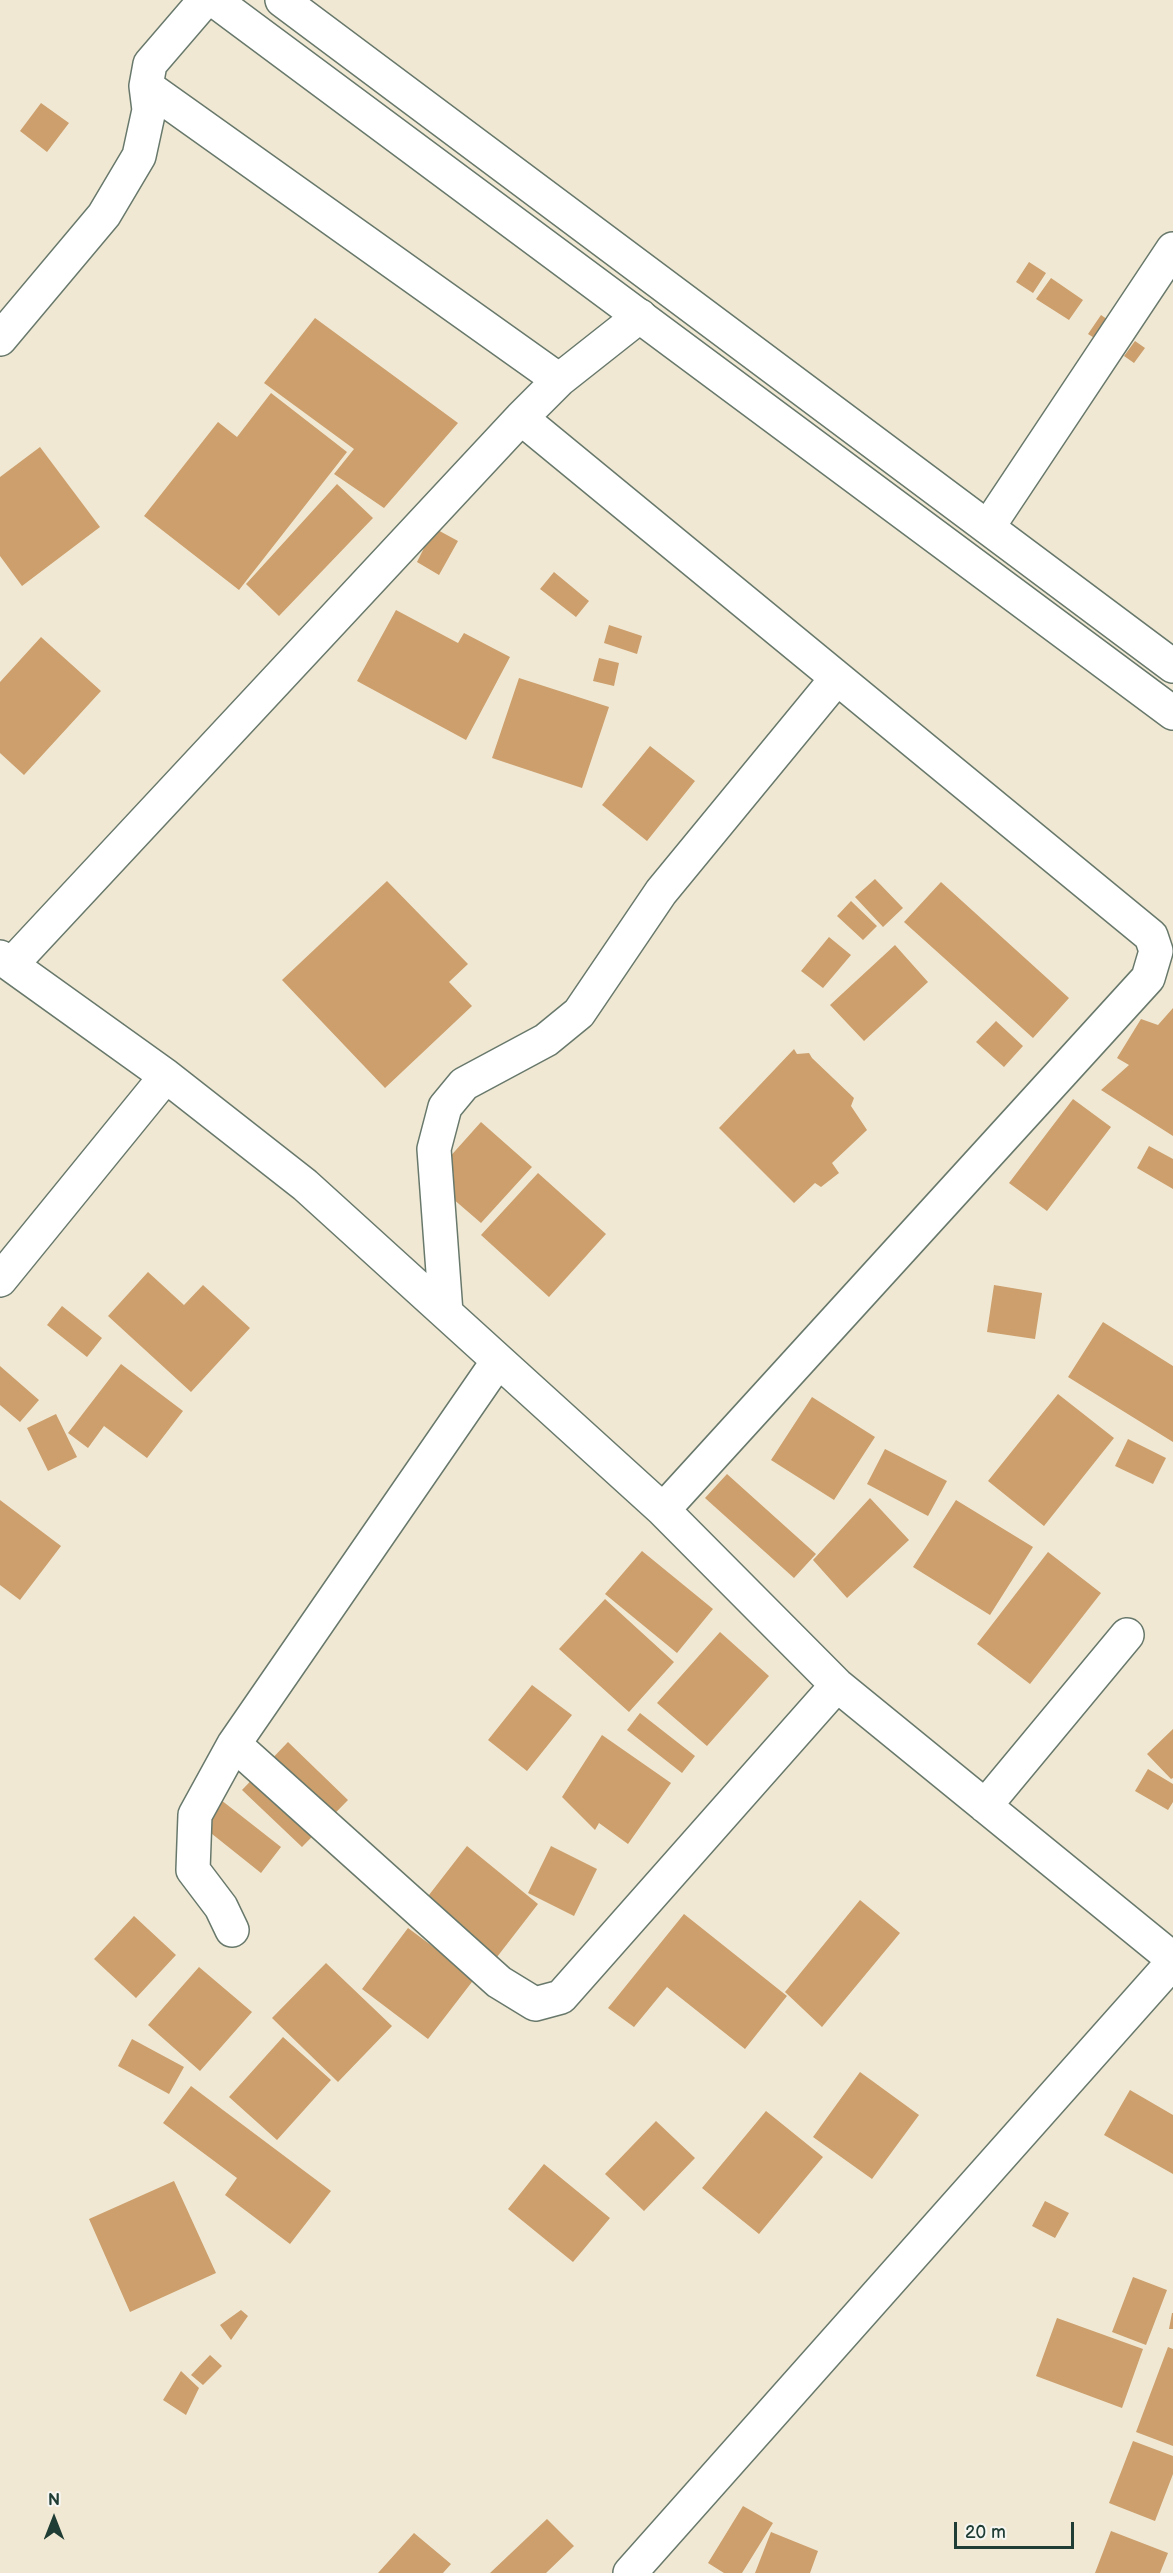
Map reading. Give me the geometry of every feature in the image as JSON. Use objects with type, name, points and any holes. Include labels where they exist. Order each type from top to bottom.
[{"type":"street","points":[[0,339],[104,215],[139,156],[150,110],[146,86],[150,64],[205,0]]},
{"type":"street","points":[[214,0],[1173,713]]},
{"type":"street","points":[[282,0],[1173,666]]},
{"type":"street","points":[[146,86],[559,380]]},
{"type":"street","points":[[988,527],[1173,249]]},
{"type":"street","points":[[630,2573],[1173,1961],[837,1685],[663,1510],[305,1185],[166,1076],[5,961],[521,418],[559,380],[640,316]]},
{"type":"street","points":[[521,418],[1151,936],[1156,951],[1148,978],[663,1510]]},
{"type":"street","points":[[446,1313],[434,1149],[445,1107],[464,1084],[546,1040],[579,1014],[661,892],[837,678]]},
{"type":"street","points":[[0,1280],[166,1076]]},
{"type":"street","points":[[232,1930],[221,1907],[193,1870],[195,1815],[234,1744],[498,1361]]},
{"type":"street","points":[[985,1806],[1127,1635]]},
{"type":"street","points":[[234,1744],[499,1982],[535,2004],[561,1997],[837,1685]]},
{"type":"building","points":[[41,103],[69,123],[47,152],[20,131]]},
{"type":"building","points":[[1029,262],[1046,273],[1033,293],[1016,282]]},
{"type":"building","points":[[1051,278],[1083,300],[1069,320],[1036,299]]},
{"type":"building","points":[[1101,315],[1130,335],[1118,353],[1088,334]]},
{"type":"building","points":[[315,318],[458,423],[384,508],[334,474],[354,449],[264,383]]},
{"type":"building","points":[[1135,341],[1145,348],[1134,363],[1124,356]]},
{"type":"building","points":[[271,393],[347,452],[239,590],[144,516],[218,422],[237,437]]},
{"type":"building","points":[[40,447],[100,527],[22,586],[0,556],[0,477]]},
{"type":"building","points":[[337,484],[373,518],[279,616],[246,584]]},
{"type":"building","points":[[434,528],[458,541],[439,575],[417,562]]},
{"type":"building","points":[[554,572],[589,601],[576,617],[540,589]]},
{"type":"building","points":[[396,610],[458,643],[464,633],[510,657],[466,740],[357,681]]},
{"type":"building","points":[[609,625],[642,636],[637,654],[604,643]]},
{"type":"building","points":[[41,637],[101,691],[24,775],[0,753],[0,682]]},
{"type":"building","points":[[599,658],[619,663],[614,686],[593,681]]},
{"type":"building","points":[[519,678],[609,707],[582,788],[492,758]]},
{"type":"building","points":[[650,746],[695,781],[647,841],[602,805]]},
{"type":"building","points":[[875,879],[903,908],[883,927],[855,897]]},
{"type":"building","points":[[387,881],[468,964],[449,982],[472,1006],[385,1088],[282,980]]},
{"type":"building","points":[[941,882],[1069,998],[1033,1038],[904,922]]},
{"type":"building","points":[[851,901],[877,926],[863,940],[837,916]]},
{"type":"building","points":[[829,937],[851,955],[823,988],[801,971]]},
{"type":"building","points":[[895,945],[928,982],[864,1041],[830,1005]]},
{"type":"building","points":[[1173,1008],[1173,1136],[1101,1090],[1129,1065],[1117,1058],[1141,1019],[1158,1025]]},
{"type":"building","points":[[996,1021],[1023,1046],[1004,1067],[976,1042]]},
{"type":"building","points":[[794,1049],[797,1054],[809,1053],[854,1098],[851,1106],[867,1130],[832,1163],[839,1173],[821,1187],[815,1183],[794,1203],[719,1128]]},
{"type":"building","points":[[1073,1099],[1111,1127],[1047,1211],[1009,1183]]},
{"type":"building","points":[[481,1122],[532,1167],[481,1223],[430,1179]]},
{"type":"building","points":[[1149,1146],[1173,1159],[1173,1189],[1137,1168]]},
{"type":"building","points":[[538,1173],[606,1234],[549,1297],[481,1235]]},
{"type":"building","points":[[148,1272],[184,1305],[203,1285],[250,1328],[191,1392],[108,1316]]},
{"type":"building","points":[[994,1285],[1042,1293],[1035,1339],[987,1332]]},
{"type":"building","points":[[62,1306],[102,1338],[87,1357],[47,1325]]},
{"type":"building","points":[[1103,1322],[1173,1366],[1173,1442],[1068,1377]]},
{"type":"building","points":[[121,1364],[183,1411],[147,1458],[104,1426],[88,1448],[68,1433]]},
{"type":"building","points":[[0,1366],[39,1400],[20,1422],[0,1405]]},
{"type":"building","points":[[1058,1394],[1114,1438],[1044,1526],[988,1481]]},
{"type":"building","points":[[812,1397],[875,1437],[834,1500],[771,1460]]},
{"type":"building","points":[[56,1414],[77,1457],[48,1471],[27,1428]]},
{"type":"building","points":[[1128,1439],[1166,1458],[1153,1484],[1115,1466]]},
{"type":"building","points":[[885,1449],[947,1481],[928,1516],[867,1484]]},
{"type":"building","points":[[727,1474],[816,1554],[794,1578],[705,1498]]},
{"type":"building","points":[[870,1498],[909,1540],[847,1598],[813,1560]]},
{"type":"building","points":[[0,1500],[61,1546],[20,1600],[0,1585]]},
{"type":"building","points":[[956,1500],[1033,1547],[990,1615],[913,1567]]},
{"type":"building","points":[[642,1551],[713,1609],[677,1653],[605,1594]]},
{"type":"building","points":[[1048,1552],[1101,1593],[1030,1684],[977,1644]]},
{"type":"building","points":[[605,1599],[674,1662],[629,1712],[559,1649]]},
{"type":"building","points":[[720,1632],[769,1676],[707,1746],[657,1703]]},
{"type":"building","points":[[532,1685],[572,1715],[527,1771],[488,1740]]},
{"type":"building","points":[[640,1713],[695,1756],[682,1773],[627,1730]]},
{"type":"building","points":[[1173,1729],[1173,1778],[1171,1779],[1147,1754]]},
{"type":"building","points":[[602,1735],[671,1783],[628,1844],[599,1823],[595,1830],[562,1797]]},
{"type":"building","points":[[288,1742],[348,1800],[302,1847],[242,1790]]},
{"type":"building","points":[[1148,1769],[1173,1784],[1173,1802],[1168,1810],[1135,1791]]},
{"type":"building","points":[[207,1789],[281,1847],[261,1873],[187,1814]]},
{"type":"building","points":[[467,1846],[538,1904],[497,1957],[422,1904]]},
{"type":"building","points":[[551,1846],[597,1869],[574,1916],[528,1893]]},
{"type":"building","points":[[860,1900],[900,1933],[822,2027],[785,1992]]},
{"type":"building","points":[[684,1914],[787,1996],[745,2049],[667,1987],[634,2027],[608,2008]]},
{"type":"building","points":[[134,1916],[176,1955],[136,1998],[94,1959]]},
{"type":"building","points":[[408,1928],[475,1978],[428,2039],[362,1989]]},
{"type":"building","points":[[326,1963],[392,2026],[338,2082],[272,2018]]},
{"type":"building","points":[[199,1967],[252,2012],[200,2071],[148,2025]]},
{"type":"building","points":[[283,2037],[331,2080],[277,2140],[229,2097]]},
{"type":"building","points":[[132,2039],[184,2067],[169,2094],[118,2066]]},
{"type":"building","points":[[860,2072],[919,2115],[872,2179],[813,2137]]},
{"type":"building","points":[[191,2086],[331,2191],[290,2244],[225,2195],[237,2178],[163,2123]]},
{"type":"building","points":[[1130,2090],[1173,2115],[1173,2174],[1104,2135]]},
{"type":"building","points":[[766,2111],[823,2157],[759,2234],[702,2188]]},
{"type":"building","points":[[656,2121],[695,2158],[644,2211],[605,2174]]},
{"type":"building","points":[[544,2164],[610,2218],[573,2262],[508,2209]]},
{"type":"building","points":[[174,2181],[216,2273],[130,2312],[89,2219]]},
{"type":"building","points":[[1045,2201],[1069,2213],[1055,2238],[1032,2226]]},
{"type":"building","points":[[1133,2277],[1167,2290],[1146,2345],[1112,2332]]},
{"type":"building","points":[[241,2310],[248,2316],[231,2340],[220,2325]]},
{"type":"building","points":[[1172,2313],[1173,2329],[1169,2329]]},
{"type":"building","points":[[1057,2318],[1143,2349],[1122,2408],[1036,2376]]},
{"type":"building","points":[[1168,2347],[1173,2349],[1173,2446],[1136,2432]]},
{"type":"building","points":[[210,2355],[222,2366],[203,2385],[191,2375]]},
{"type":"building","points":[[181,2371],[199,2388],[186,2415],[163,2400]]},
{"type":"building","points":[[1133,2441],[1173,2456],[1173,2474],[1155,2521],[1109,2503]]},
{"type":"building","points":[[743,2506],[773,2523],[742,2573],[724,2573],[708,2563]]},
{"type":"building","points":[[547,2519],[574,2546],[546,2573],[490,2573]]},
{"type":"building","points":[[1111,2531],[1168,2553],[1160,2573],[1095,2573]]},
{"type":"building","points":[[771,2532],[818,2551],[810,2573],[755,2573]]},
{"type":"building","points":[[414,2533],[451,2564],[443,2573],[378,2573]]}]
